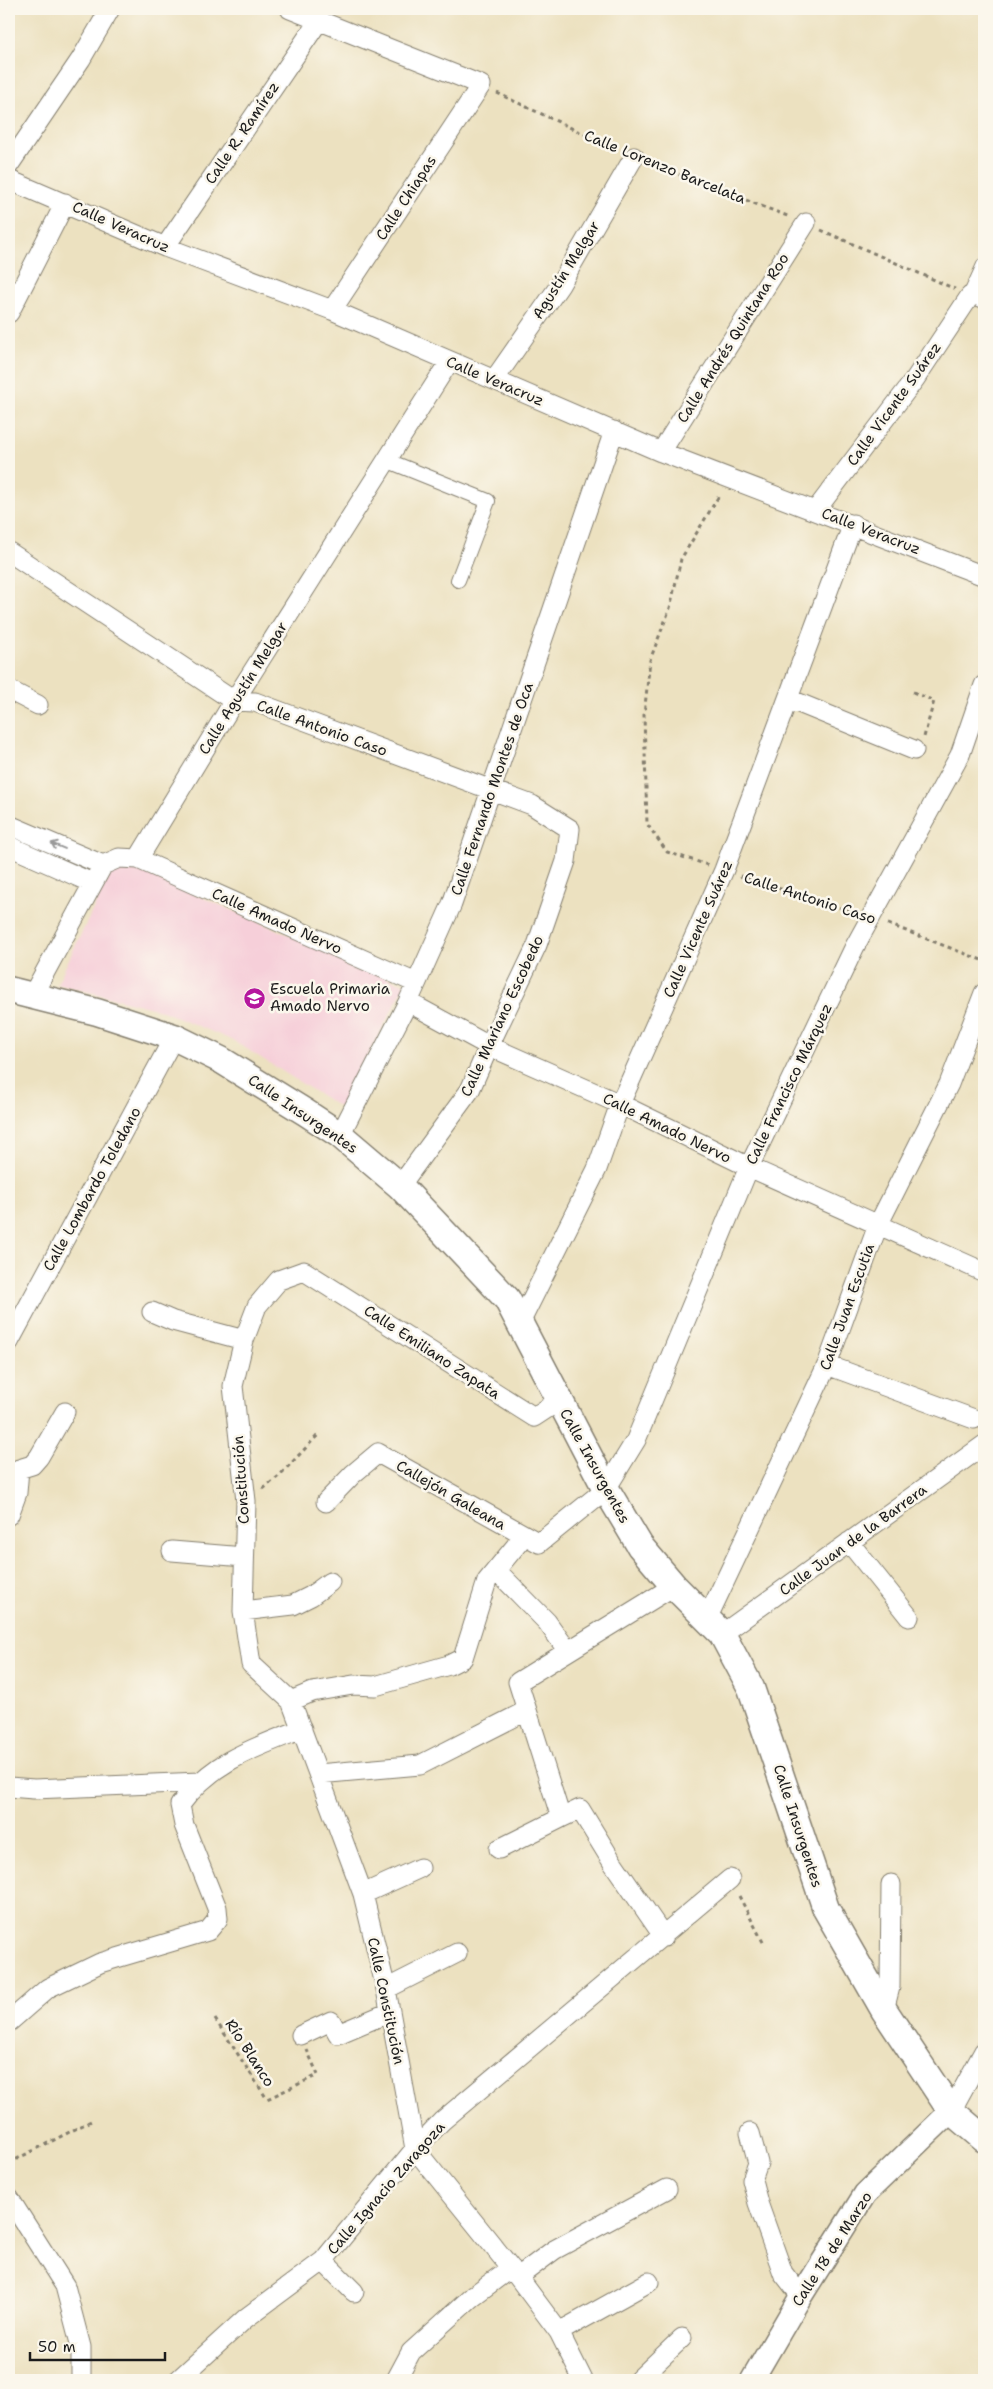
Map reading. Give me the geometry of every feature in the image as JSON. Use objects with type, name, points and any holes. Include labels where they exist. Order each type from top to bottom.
[{"type":"main road","name":"Calle Insurgentes","points":[[21,993],[96,1012],[174,1037],[221,1060],[340,1135],[400,1186],[507,1300],[606,1489],[640,1546],[674,1586],[714,1627],[751,1688],[826,1910],[884,2010],[952,2110],[984,2139]]},
{"type":"street","points":[[9,165],[81,58],[110,9]]},
{"type":"street","points":[[290,9],[320,19],[480,85]]},
{"type":"street","name":"Calle R. Ramírez","points":[[165,247],[320,19]]},
{"type":"street","name":"Calle Chiapas","points":[[332,310],[480,85]]},
{"type":"street","name":"Agustín Melgar","points":[[494,380],[560,285],[634,157]]},
{"type":"street","name":"Calle Veracruz","points":[[9,180],[165,247],[332,310],[661,452],[731,480],[853,524],[984,576]]},
{"type":"street","points":[[9,313],[65,203]]},
{"type":"street","name":"Calle Andrés Quintana Roo","points":[[661,452],[806,223]]},
{"type":"street","points":[[977,298],[984,265]]},
{"type":"street","name":"Calle Vicente Suárez","points":[[816,510],[977,298]]},
{"type":"street","name":"Calle Agustín Melgar","points":[[138,859],[234,701],[450,362]]},
{"type":"street","name":"Calle Fernando Montes de Oca","points":[[340,1135],[408,1002],[452,904],[614,432]]},
{"type":"street","points":[[386,460],[488,501],[458,580]]},
{"type":"street","name":"Calle Vicente Suárez","points":[[520,1323],[597,1169],[620,1104],[724,870],[853,524]]},
{"type":"street","name":"Calle Antonio Caso","points":[[9,552],[234,701],[255,702],[492,792],[532,805],[570,829]]},
{"type":"street","name":"Calle Francisco Márquez","points":[[524,1536],[539,1543],[606,1489],[636,1440],[749,1167],[870,917],[960,754],[984,685]]},
{"type":"street","points":[[9,690],[38,705]]},
{"type":"street","points":[[789,699],[914,750]]},
{"type":"street","points":[[9,825],[103,864]]},
{"type":"street","name":"Calle Mariano Escobedo","points":[[400,1186],[470,1090],[537,945],[566,861],[570,829]]},
{"type":"street","points":[[9,846],[92,883]]},
{"type":"street","points":[[21,993],[103,864],[119,858],[138,859]]},
{"type":"street","name":"Calle Amado Nervo","points":[[138,859],[416,983]]},
{"type":"street","name":"Calle Juan Escutia","points":[[714,1627],[827,1365],[878,1225],[949,1084],[984,993]]},
{"type":"street","name":"Calle Amado Nervo","points":[[408,1002],[489,1046],[620,1104],[749,1167],[984,1272]]},
{"type":"street","name":"Calle Lombardo Toledano","points":[[9,1342],[174,1037]]},
{"type":"street","name":"Constitución","points":[[291,1701],[251,1664],[243,1611],[246,1501],[232,1386],[244,1340],[257,1306],[279,1280],[304,1270]]},
{"type":"street","name":"Calle Emiliano Zapata","points":[[304,1270],[534,1417],[560,1400]]},
{"type":"street","points":[[152,1312],[172,1321],[244,1340]]},
{"type":"street","points":[[827,1365],[974,1419]]},
{"type":"street","points":[[9,1515],[16,1493],[14,1464],[32,1465],[39,1457],[65,1412]]},
{"type":"street","name":"Calle Juan de la Barrera","points":[[714,1627],[849,1542],[984,1445]]},
{"type":"street","name":"Callejón Galeana","points":[[326,1502],[353,1474],[378,1453],[524,1536]]},
{"type":"street","points":[[291,1701],[312,1692],[354,1685],[374,1686],[448,1665],[463,1658],[487,1581],[524,1536]]},
{"type":"street","points":[[849,1542],[909,1616]]},
{"type":"street","points":[[172,1551],[244,1557]]},
{"type":"street","points":[[496,1570],[547,1622],[567,1650]]},
{"type":"street","points":[[243,1611],[293,1605],[330,1582]]},
{"type":"street","points":[[561,1818],[518,1682],[567,1650],[674,1586]]},
{"type":"street","name":"Calle Constitución","points":[[291,1701],[363,1894],[386,1989],[415,2149],[560,2332],[583,2380]]},
{"type":"street","points":[[318,1774],[420,1765],[526,1711]]},
{"type":"street","points":[[9,2022],[48,1988],[71,1976],[100,1963],[208,1931],[218,1919],[217,1908],[184,1825],[180,1805],[214,1769],[238,1754],[302,1729]]},
{"type":"street","points":[[9,1786],[34,1789],[200,1782]]},
{"type":"street","points":[[499,1849],[580,1809],[613,1863],[664,1937]]},
{"type":"street","points":[[363,1894],[420,1868]]},
{"type":"street","name":"Calle Ignacio Zaragoza","points":[[178,2380],[246,2318],[323,2261],[415,2149],[442,2121],[664,1937],[702,1901],[730,1880]]},
{"type":"street","points":[[884,2010],[890,1987],[892,1884]]},
{"type":"street","points":[[386,1989],[457,1953]]},
{"type":"street","points":[[301,2035],[331,2021],[338,2034],[390,2012]]},
{"type":"street","points":[[952,2110],[984,2051]]},
{"type":"street","name":"Calle 18 de Marzo","points":[[752,2380],[800,2296],[866,2194],[952,2110]]},
{"type":"street","points":[[750,2133],[758,2163],[752,2180],[758,2202],[783,2273],[800,2296]]},
{"type":"street","points":[[396,2380],[403,2364],[420,2343],[473,2296],[667,2189]]},
{"type":"street","points":[[9,2198],[65,2286],[81,2347],[81,2380]]},
{"type":"street","points":[[323,2261],[354,2292]]},
{"type":"street","points":[[560,2332],[649,2282]]},
{"type":"street","points":[[638,2380],[682,2338]]},
{"type":"path","name":"Calle Lorenzo Barcelata","points":[[480,85],[634,157],[806,223],[977,298]]},
{"type":"path","name":"Calle Antonio Caso","points":[[731,480],[711,507],[681,560],[670,608],[650,660],[644,715],[647,824],[667,852],[870,917],[984,960]]},
{"type":"path","points":[[913,692],[934,701],[920,752],[914,750]]},
{"type":"path","points":[[246,1501],[278,1476],[318,1436]]},
{"type":"path","points":[[730,1880],[764,1944]]},
{"type":"path","name":"Río Blanco","points":[[215,2019],[267,2099],[318,2075],[301,2035]]},
{"type":"path","points":[[9,2162],[91,2121]]},
{"type":"shaded area","name":"Escuela Primaria Amado Nervo","points":[[132,867],[405,985],[341,1108],[234,1041],[160,1010],[57,984],[112,870]]},
{"type":"place","name":"Escuela Primaria Amado Nervo","points":[[254,998]]}]
